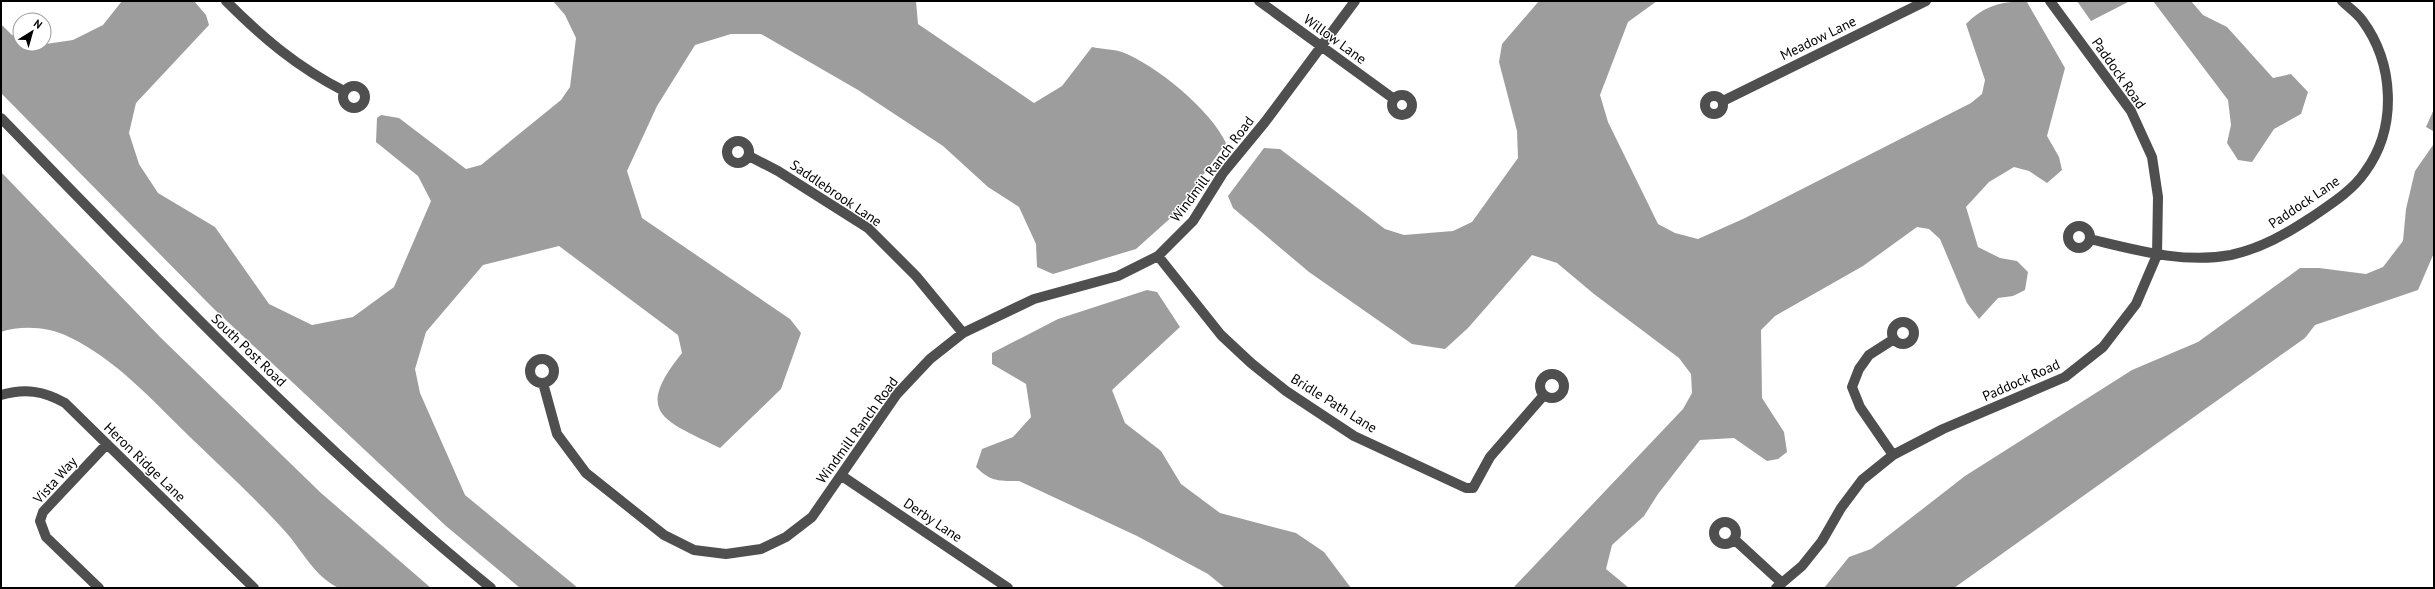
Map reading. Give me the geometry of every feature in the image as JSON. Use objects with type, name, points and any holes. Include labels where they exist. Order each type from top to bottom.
[{"type":"street","points":[[226,1],[280,51],[312,75],[344,91]]},
{"type":"street","name":"Willow Lane","points":[[1259,1],[1394,99]]},
{"type":"street","name":"Windmill Ranch Road","points":[[543,383],[558,434],[586,473],[664,535],[694,550],[726,554],[761,549],[786,537],[812,517],[842,476],[897,394],[930,359],[963,333],[1034,299],[1118,276],[1158,256],[1193,220],[1223,173],[1265,122],[1355,1]]},
{"type":"street","name":"Meadow Lane","points":[[1723,101],[1926,1]]},
{"type":"street","name":"Paddock Road","points":[[1735,540],[1779,585],[1802,566],[1822,541],[1841,508],[1862,480],[1893,455],[1943,429],[2066,377],[2104,347],[2131,310],[2157,255],[2158,197],[2152,156],[2131,111],[2050,1]]},
{"type":"street","name":"Paddock Lane","points":[[2090,239],[2157,255],[2187,258],[2230,255],[2281,238],[2341,198],[2365,173],[2379,148],[2388,116],[2388,86],[2382,55],[2362,19],[2342,1]]},
{"type":"street","name":"South Post Road","points":[[1,118],[211,334],[323,443],[435,543],[491,588]]},
{"type":"street","name":"Saddlebrook Lane","points":[[749,156],[778,171],[868,228],[916,276],[963,333]]},
{"type":"street","name":"Bridle Path Lane","points":[[1158,256],[1221,335],[1251,363],[1286,391],[1354,436],[1466,488],[1473,488],[1490,457],[1544,395]]},
{"type":"street","points":[[1893,455],[1860,407],[1852,387],[1859,369],[1869,355],[1894,339]]},
{"type":"street","name":"Heron Ridge Lane","points":[[1,395],[19,391],[38,391],[50,395],[65,403],[254,588]]},
{"type":"street","name":"Vista Way","points":[[99,588],[46,537],[40,521],[43,512],[107,444]]},
{"type":"street","name":"Derby Lane","points":[[842,476],[1008,588]]},
{"type":"shaded area","points":[[122,1],[194,1],[206,15],[209,25],[136,103],[129,133],[139,164],[158,193],[215,227],[269,304],[312,325],[353,317],[394,287],[431,201],[418,176],[376,142],[377,118],[381,115],[399,118],[466,169],[481,165],[561,100],[570,87],[576,38],[565,15],[553,1],[916,1],[918,24],[1034,103],[1062,86],[1092,47],[1118,51],[1136,58],[1181,90],[1208,117],[1219,130],[1226,143],[1174,215],[1136,249],[1053,274],[1037,267],[1036,244],[1019,207],[988,187],[943,146],[858,90],[761,34],[731,34],[695,45],[657,106],[627,171],[642,218],[790,319],[801,333],[781,389],[720,448],[670,422],[662,413],[658,402],[659,390],[667,373],[682,353],[678,335],[559,246],[483,265],[426,332],[415,369],[420,393],[465,495],[578,588],[520,588],[446,526],[213,308],[1,93],[1,24],[12,35],[12,52],[52,52],[52,43],[73,40],[103,25]]},
{"type":"shaded area","points":[[1539,1],[1657,1],[1628,22],[1600,95],[1608,122],[1658,224],[1675,233],[1698,239],[1743,219],[1971,103],[1982,94],[1985,80],[1966,24],[1986,9],[2009,2],[2027,2],[2065,68],[2047,136],[2059,157],[2062,170],[2047,183],[2029,171],[2014,167],[1989,182],[1966,207],[1978,247],[2000,258],[2017,261],[2028,272],[2025,290],[2013,296],[1998,298],[1979,319],[1967,303],[1940,239],[1929,229],[1917,227],[1863,266],[1775,316],[1761,330],[1762,398],[1784,432],[1787,452],[1778,459],[1767,461],[1734,438],[1700,440],[1658,494],[1644,516],[1612,545],[1606,569],[1629,588],[1513,588],[1683,409],[1692,393],[1691,374],[1679,358],[1594,294],[1557,263],[1532,255],[1468,328],[1445,349],[1412,344],[1309,272],[1233,208],[1228,196],[1264,148],[1280,149],[1385,229],[1404,235],[1453,231],[1472,222],[1518,158],[1517,131],[1499,62],[1502,44]]},
{"type":"shaded area","points":[[2077,1],[2130,1],[2091,21]]},
{"type":"shaded area","points":[[2153,1],[2191,1],[2203,15],[2227,27],[2273,78],[2291,74],[2308,92],[2301,114],[2274,129],[2252,162],[2238,160],[2227,143],[2231,125],[2228,100]]},
{"type":"shaded area","points":[[2434,109],[2434,253],[2418,290],[2315,325],[2305,338],[1954,588],[1824,588],[1849,557],[1871,549],[1965,476],[2132,370],[2198,342],[2300,268],[2319,268],[2366,274],[2383,267],[2403,241],[2406,209],[2415,171],[2433,145],[2433,131],[2426,127]]},
{"type":"shaded area","points":[[1,172],[160,337],[321,493],[431,588],[339,588],[330,583],[315,570],[290,537],[249,494],[134,382],[103,357],[69,337],[53,331],[35,328],[18,328],[1,332]]},
{"type":"shaded area","points":[[1147,290],[1157,292],[1180,327],[1112,390],[1125,423],[1161,451],[1181,484],[1220,513],[1296,533],[1324,552],[1351,588],[1225,588],[1208,574],[1137,536],[1019,481],[1001,481],[986,476],[976,467],[982,449],[1013,437],[1031,417],[1026,384],[992,364],[992,353],[1058,319]]}]
